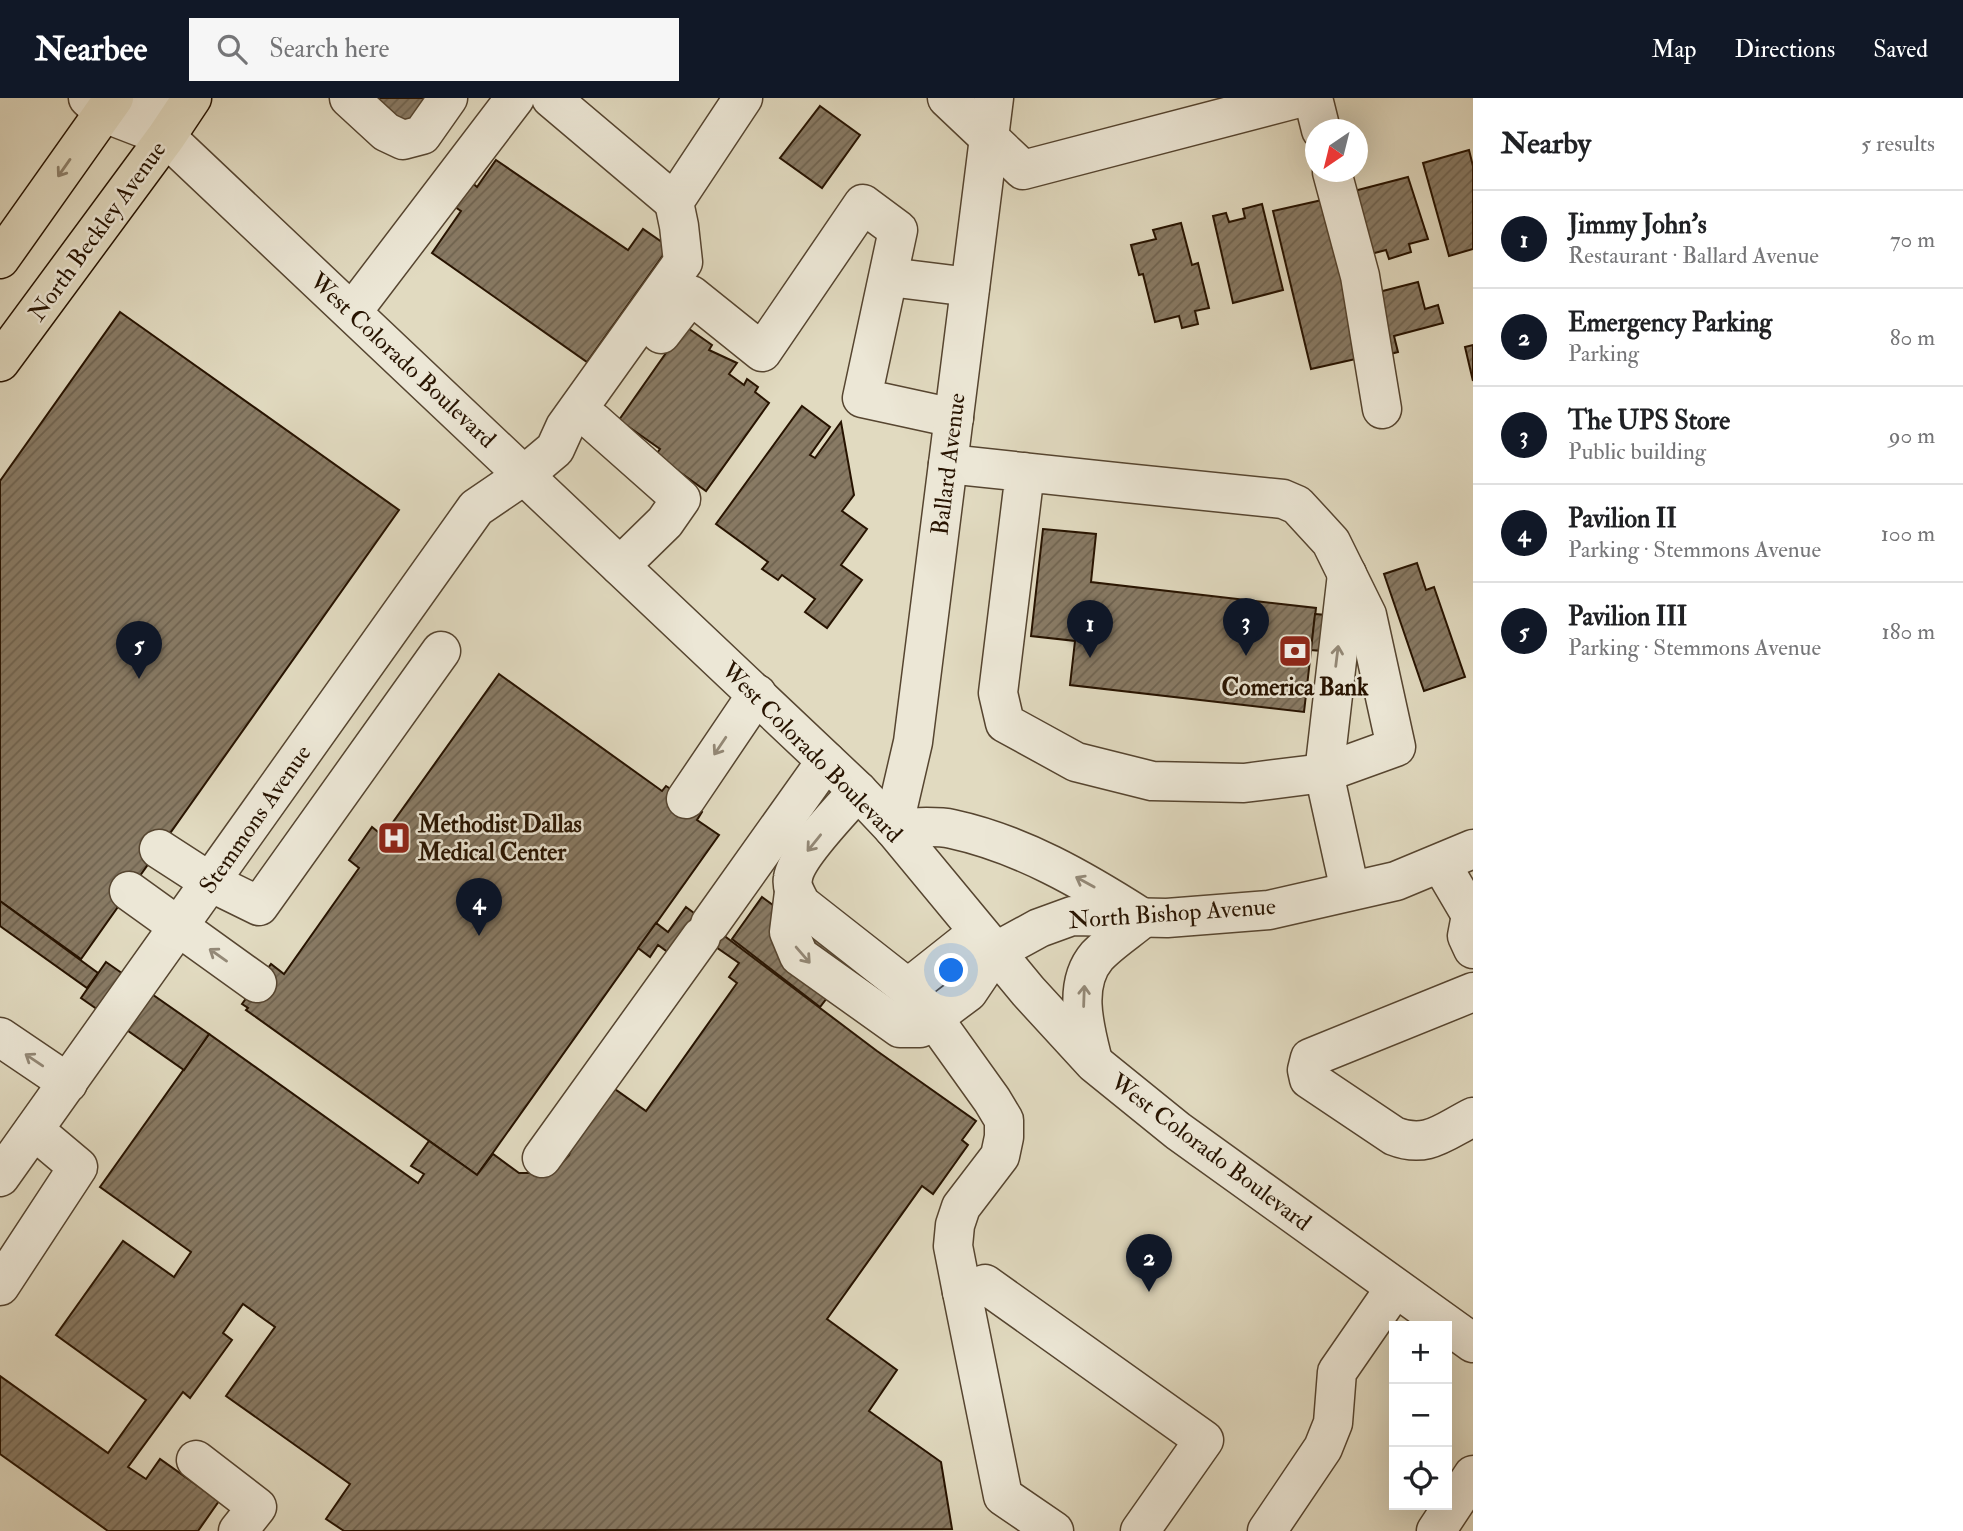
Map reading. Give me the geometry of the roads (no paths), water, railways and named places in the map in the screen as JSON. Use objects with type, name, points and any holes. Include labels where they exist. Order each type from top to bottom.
[{"type":"main road","name":"North Beckley Avenue","points":[[0,362],[192,98]]},
{"type":"main road","points":[[0,259],[102,103]]},
{"type":"street","name":"West Colorado Boulevard","points":[[149,98],[166,137]]},
{"type":"street","points":[[349,98],[386,132],[403,140],[422,135],[448,98]]},
{"type":"street","points":[[352,312],[514,98]]},
{"type":"street","points":[[551,98],[674,202],[680,226],[683,262],[565,427],[555,449]]},
{"type":"street","points":[[674,202],[743,98]]},
{"type":"street","points":[[947,98],[1024,170],[1299,98]]},
{"type":"street","name":"Ballard Avenue","points":[[893,828],[913,742],[994,98]]},
{"type":"street","points":[[1313,98],[1318,119]]},
{"type":"street","name":"West Colorado Boulevard","points":[[102,103],[166,137],[858,791],[893,828],[995,952],[1094,1063],[1178,1131],[1473,1343]]},
{"type":"street","points":[[1335,182],[1360,276],[1382,409]]},
{"type":"street","points":[[555,449],[579,441],[691,295],[762,352],[863,204],[898,230],[862,398],[954,418]]},
{"type":"street","points":[[889,277],[970,287]]},
{"type":"street","points":[[594,422],[681,499],[665,522],[620,566]]},
{"type":"street","name":"Stemmons Avenue","points":[[0,1177],[476,508],[523,476],[555,449]]},
{"type":"street","points":[[948,464],[1026,472],[1283,499],[1297,505],[1331,542],[1367,615],[1396,747],[1324,773],[1244,783],[1152,781],[1076,762],[1005,723],[998,693],[1026,472]]},
{"type":"street","points":[[1347,574],[1324,773],[1350,891]]},
{"type":"street","points":[[159,849],[210,882],[258,906],[441,652]]},
{"type":"street","points":[[686,799],[757,694]]},
{"type":"street","points":[[542,1158],[826,761]]},
{"type":"street","points":[[858,791],[808,848],[793,878],[789,932],[799,957],[900,1028],[920,1028],[968,992],[995,952],[966,942],[908,988]]},
{"type":"street","points":[[893,828],[949,828],[1002,844],[1083,880],[1143,918],[1096,957],[1084,985],[1083,1019],[1094,1063]]},
{"type":"street","points":[[1457,857],[1472,927]]},
{"type":"street","name":"North Bishop Avenue","points":[[995,952],[1039,928],[1072,916],[1143,918],[1269,910],[1396,881],[1457,857]]},
{"type":"street","points":[[794,892],[801,904],[908,988],[934,1019],[1004,1120],[1000,1156],[961,1207],[955,1225],[953,1246],[1003,1496],[1054,1531]]},
{"type":"street","points":[[121,902],[172,938],[257,983]]},
{"type":"street","points":[[1473,992],[1310,1058],[1307,1070],[1310,1079],[1394,1136],[1409,1142],[1424,1142],[1473,1118]]},
{"type":"street","points":[[0,1037],[68,1083]]},
{"type":"street","points":[[0,1286],[78,1167],[34,1130]]},
{"type":"street","points":[[962,1292],[985,1284],[1204,1440],[1140,1531]]},
{"type":"street","points":[[1267,1531],[1323,1448],[1333,1423],[1336,1372],[1395,1288]]},
{"type":"street","points":[[196,1460],[257,1507],[238,1531]]},
{"type":"street","points":[[1436,1531],[1473,1475]]},
{"type":"place","name":"Comerica Bank","points":[[1295,651]]},
{"type":"place","name":"The UPS Store","points":[[1246,656]]},
{"type":"place","name":"Jimmy John's","points":[[1090,658]]},
{"type":"place","name":"Pavilion III","points":[[139,679]]},
{"type":"place","name":"Methodist Dallas Medical Center","points":[[394,838]]},
{"type":"place","name":"Pavilion II","points":[[479,936]]},
{"type":"place","name":"Emergency Parking","points":[[1149,1292]]}]
